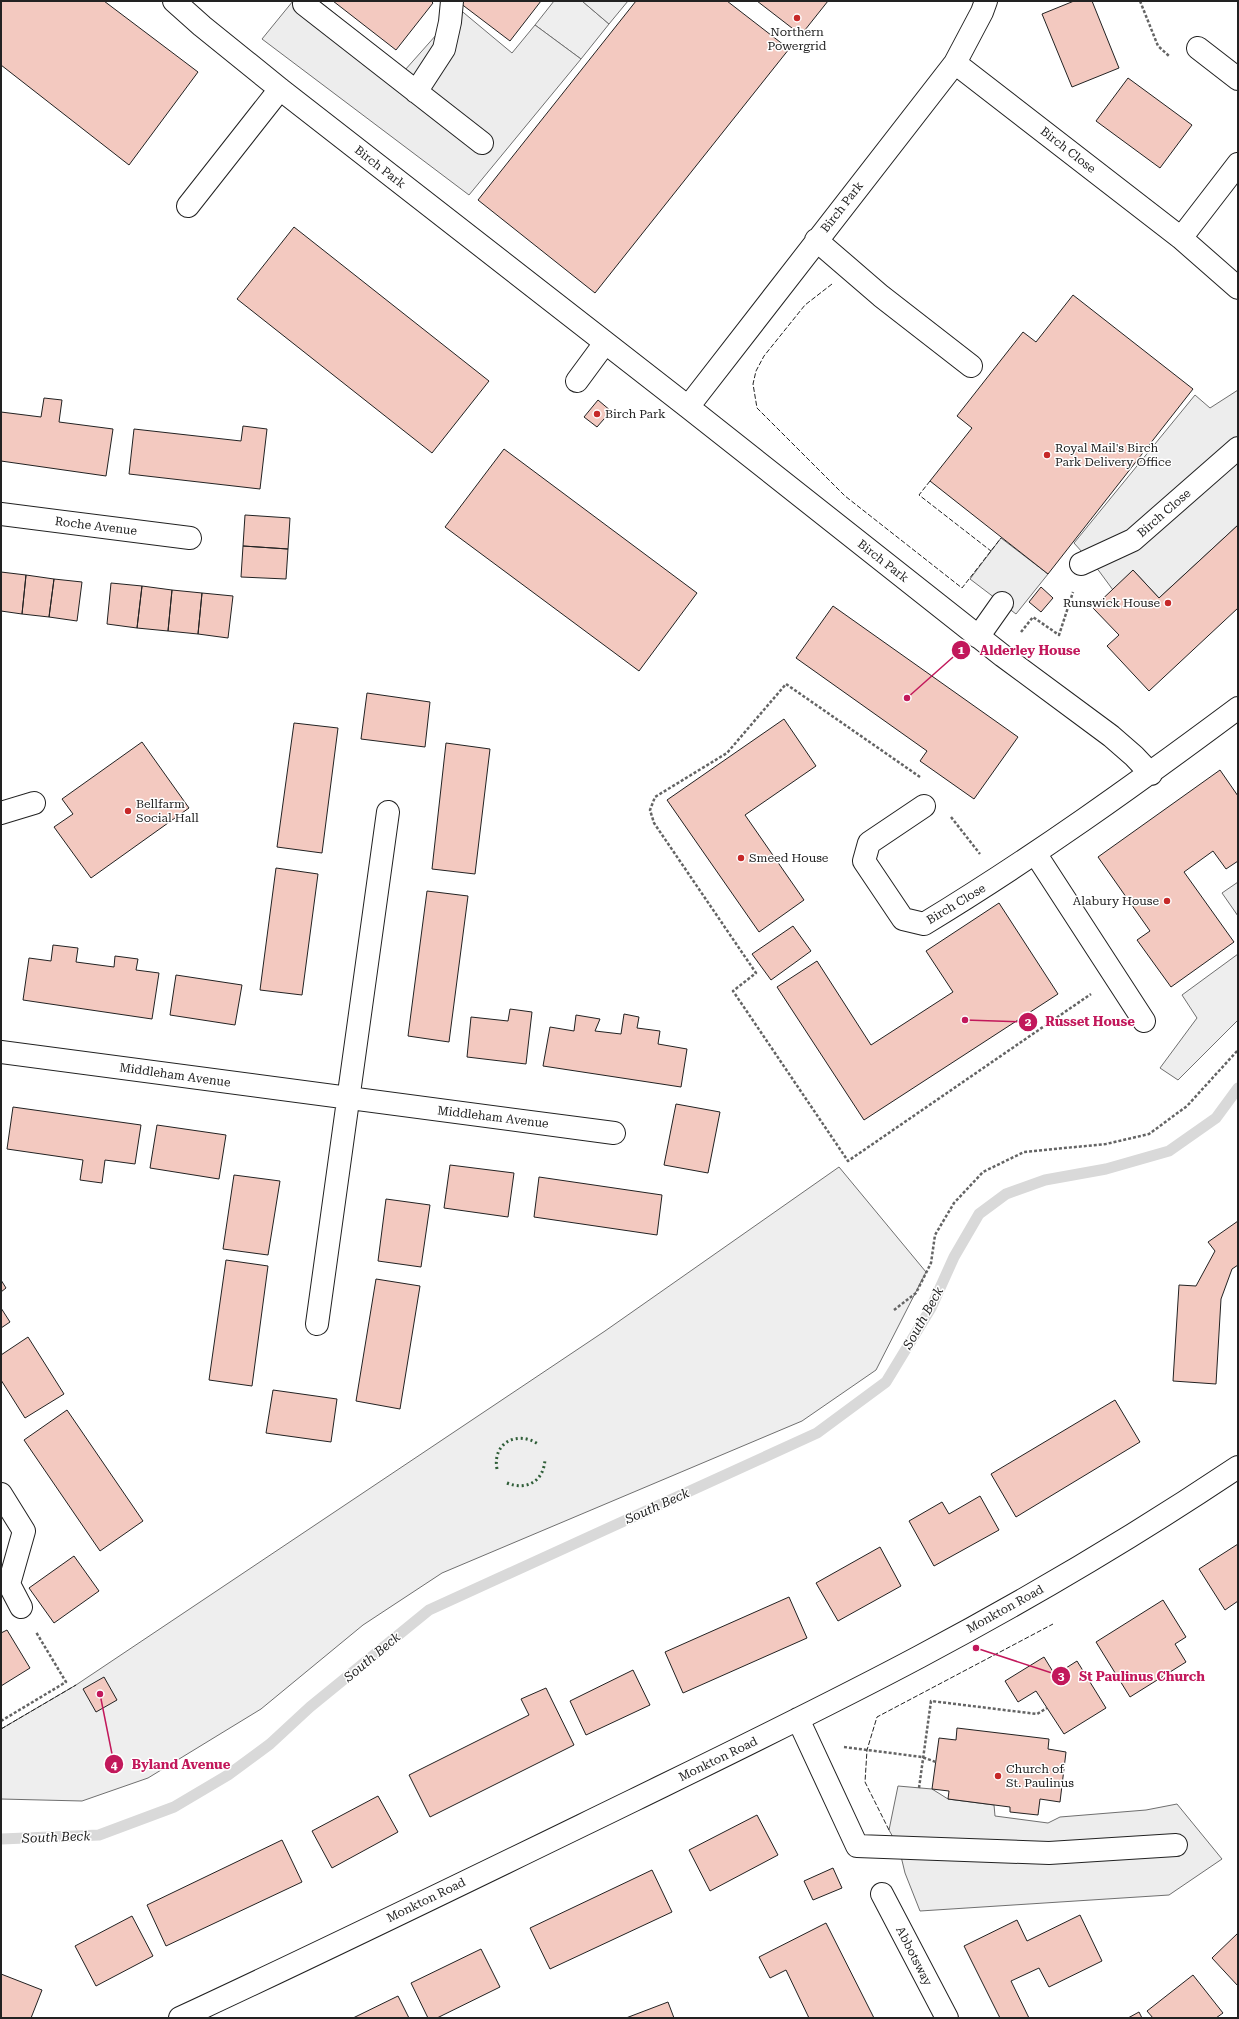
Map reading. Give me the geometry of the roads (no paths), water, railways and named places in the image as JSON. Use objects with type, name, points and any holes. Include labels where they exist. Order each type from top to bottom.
[{"type":"street","name":"Birch Park","points":[[174,1],[202,26],[280,89],[688,407],[978,637],[1111,736],[1134,756],[1151,774]]},
{"type":"street","points":[[416,92],[444,49],[450,22],[452,1]]},
{"type":"street","name":"Birch Park","points":[[688,407],[816,240],[955,63],[982,12],[986,1]]},
{"type":"street","points":[[304,4],[482,143]]},
{"type":"street","points":[[1198,48],[1238,79]]},
{"type":"street","name":"Birch Close","points":[[955,63],[1181,238],[1238,288]]},
{"type":"street","points":[[188,206],[280,89]]},
{"type":"street","points":[[1181,238],[1238,164]]},
{"type":"street","points":[[816,240],[881,296],[971,366]]},
{"type":"street","points":[[577,381],[605,343]]},
{"type":"street","name":"Birch Close","points":[[1081,564],[1133,540],[1238,448]]},
{"type":"street","name":"Roche Avenue","points":[[1,514],[190,538]]},
{"type":"street","points":[[978,637],[1002,603]]},
{"type":"street","name":"Birch Close","points":[[924,806],[869,843],[864,861],[903,919],[924,924],[998,879],[1151,774],[1238,708]]},
{"type":"street","points":[[1,813],[34,803]]},
{"type":"street","points":[[318,1324],[388,812]]},
{"type":"street","points":[[1035,853],[1144,1020]]},
{"type":"street","name":"Middleham Avenue","points":[[1,1052],[614,1133]]},
{"type":"street","name":"Monkton Road","points":[[180,2018],[798,1720],[918,1658],[1048,1586],[1164,1516],[1238,1467]]},
{"type":"street","points":[[1,1494],[24,1531],[9,1584],[21,1607]]},
{"type":"street","points":[[798,1720],[857,1846],[1049,1853],[1176,1845]]},
{"type":"street","name":"Abbotsway","points":[[882,1894],[947,2018]]},
{"type":"waterway","name":"South Beck","points":[[1,1839],[99,1835],[174,1807],[228,1775],[270,1744],[310,1707],[429,1610],[817,1433],[886,1382],[931,1308],[954,1257],[979,1214],[1006,1194],[1045,1180],[1106,1169],[1169,1151],[1216,1118],[1238,1088]]},
{"type":"place","name":"Northern Powergrid","points":[[797,18]]},
{"type":"place","name":"Birch Park","points":[[597,414]]},
{"type":"place","name":"Royal Mail's Birch Park Delivery Office","points":[[1047,455]]},
{"type":"place","name":"Runswick House","points":[[1168,603]]},
{"type":"place","name":"Alderley House","points":[[907,698]]},
{"type":"place","name":"Bellfarm Social Hall","points":[[128,811]]},
{"type":"place","name":"Smeed House","points":[[741,858]]},
{"type":"place","name":"Alabury House","points":[[1167,901]]},
{"type":"place","name":"Russet House","points":[[965,1020]]},
{"type":"place","name":"St Paulinus Church","points":[[976,1648]]},
{"type":"place","name":"Byland Avenue","points":[[100,1694]]},
{"type":"place","name":"Church of St. Paulinus","points":[[998,1776]]}]
